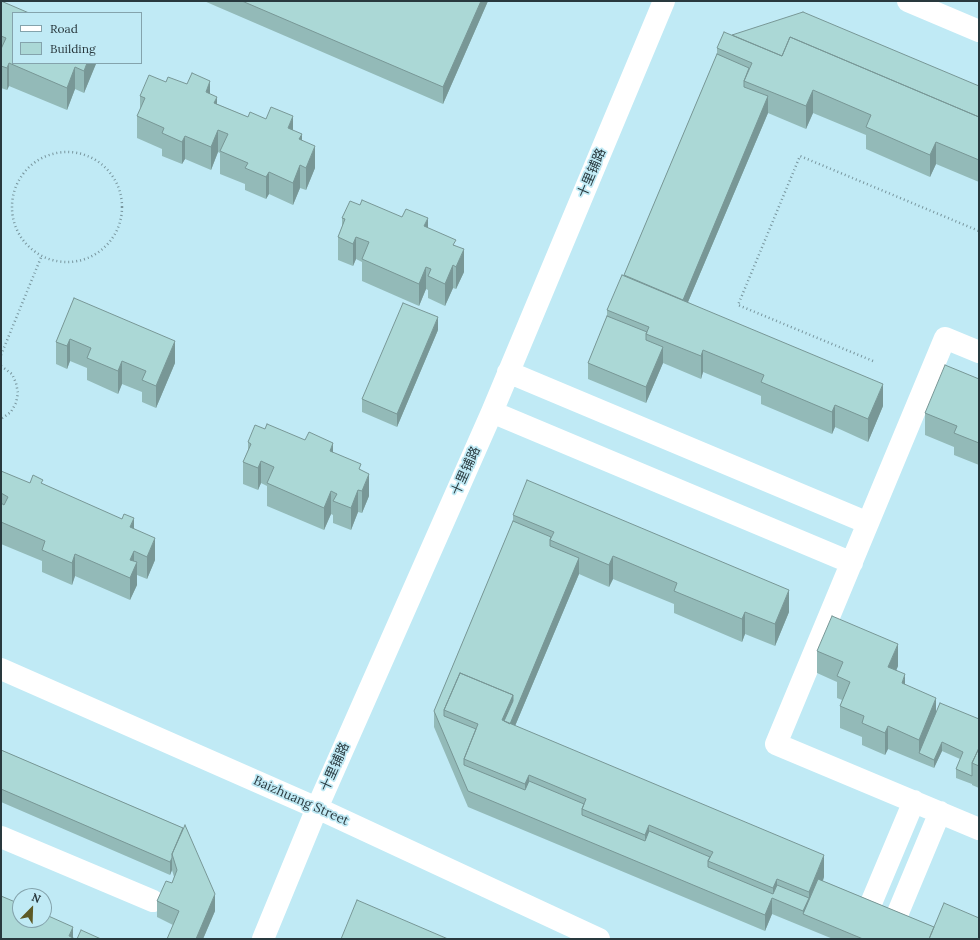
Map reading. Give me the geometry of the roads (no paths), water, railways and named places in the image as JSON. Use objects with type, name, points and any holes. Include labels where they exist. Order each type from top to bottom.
[{"type":"street","name":"十里铺路","points":[[262,939],[317,808],[492,412],[664,1]]},
{"type":"street","points":[[908,1],[979,31]]},
{"type":"street","points":[[979,352],[945,338],[776,744],[979,829]]},
{"type":"street","points":[[508,372],[868,523]]},
{"type":"street","points":[[492,412],[852,563]]},
{"type":"street","name":"Baizhuang Street","points":[[1,669],[317,808],[599,939]]},
{"type":"street","points":[[856,939],[914,801]]},
{"type":"street","points":[[887,939],[940,812]]},
{"type":"street","points":[[1,837],[153,901]]}]
